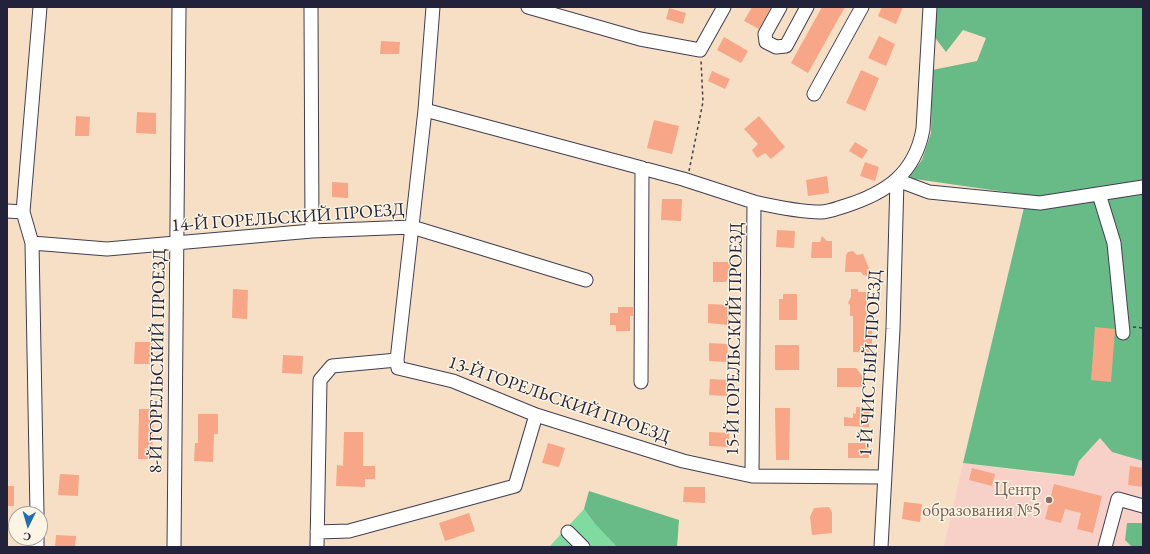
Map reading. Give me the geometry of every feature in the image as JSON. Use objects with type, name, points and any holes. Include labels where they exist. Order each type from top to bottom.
[{"type":"street","points":[[37,506],[32,243],[23,212],[40,7]]},
{"type":"street","name":"8-Й ГОРЕЛЬСКИЙ ПРОЕЗД","points":[[174,547],[179,7]]},
{"type":"street","points":[[311,7],[312,231]]},
{"type":"street","points":[[316,547],[320,380],[332,366],[397,360],[425,110],[433,7]]},
{"type":"street","points":[[528,7],[640,39],[700,50],[724,7]]},
{"type":"street","points":[[780,7],[765,34],[766,42],[776,47],[786,46],[807,7]]},
{"type":"street","points":[[814,94],[862,7]]},
{"type":"street","name":"15-Й ГОРЕЛЬСКИЙ ПРОЕЗД","points":[[425,110],[688,180],[754,202],[785,209],[823,212],[876,194],[897,180],[915,156],[923,129],[930,7]]},
{"type":"street","points":[[641,382],[642,168]]},
{"type":"street","points":[[897,180],[929,192],[1040,203],[1143,188]]},
{"type":"street","name":"1-Й ЧИСТЫЙ ПРОЕЗД","points":[[881,547],[883,477],[893,329],[897,180]]},
{"type":"street","points":[[1099,194],[1114,243],[1123,334]]},
{"type":"street","name":"15-Й ГОРЕЛЬСКИЙ ПРОЕЗД","points":[[752,476],[754,202]]},
{"type":"street","points":[[7,211],[23,212]]},
{"type":"street","name":"14-Й ГОРЕЛЬСКИЙ ПРОЕЗД","points":[[32,243],[107,249],[312,231],[412,227],[586,280]]},
{"type":"street","name":"13-Й ГОРЕЛЬСКИЙ ПРОЕЗД","points":[[397,360],[398,368],[453,382],[536,415],[683,461],[752,476],[883,477]]},
{"type":"street","points":[[317,532],[349,531],[515,486],[536,415]]},
{"type":"street","points":[[1105,547],[1118,500],[1143,506]]},
{"type":"street","points":[[568,532],[583,547]]},
{"type":"path","points":[[688,180],[703,102],[700,50]]},
{"type":"shaded area","name":"Центр образования №5","points":[[1100,437],[1143,461],[1143,523],[1127,523],[1125,540],[1132,547],[944,547],[963,463],[1062,476]]},
{"type":"green space","points":[[935,7],[1143,7],[1143,461],[1112,452],[1100,438],[1079,461],[1074,476],[963,463],[1027,195],[908,178],[922,160],[931,133],[932,70],[977,61],[986,38],[963,30],[946,52],[933,35]]},
{"type":"green space","points":[[589,491],[679,520],[677,547],[617,547],[595,524],[584,509]]},
{"type":"green space","points":[[584,509],[595,524],[617,547],[549,547]]},
{"type":"green space","points":[[1127,523],[1143,523],[1143,547],[1132,547],[1125,540]]},
{"type":"building","points":[[752,7],[771,7],[759,29],[744,21]]},
{"type":"building","points":[[822,7],[845,7],[808,73],[791,63]]},
{"type":"building","points":[[882,7],[903,7],[896,24],[878,16]]},
{"type":"building","points":[[669,8],[686,13],[683,24],[666,19]]},
{"type":"building","points":[[879,36],[895,44],[886,66],[868,58]]},
{"type":"building","points":[[724,37],[748,51],[741,63],[717,50]]},
{"type":"building","points":[[381,41],[400,42],[399,54],[380,54]]},
{"type":"building","points":[[861,70],[879,78],[865,111],[846,103]]},
{"type":"building","points":[[712,71],[730,79],[725,89],[708,81]]},
{"type":"building","points":[[137,112],[156,113],[156,134],[136,133]]},
{"type":"building","points":[[76,116],[90,117],[89,136],[75,136]]},
{"type":"building","points":[[759,116],[785,147],[771,159],[765,153],[757,158],[752,150],[758,144],[744,129]]},
{"type":"building","points":[[654,120],[679,126],[672,154],[647,148]]},
{"type":"building","points":[[855,142],[868,150],[862,159],[849,151]]},
{"type":"building","points":[[865,162],[879,167],[875,181],[860,176]]},
{"type":"building","points":[[827,176],[829,193],[808,196],[806,180]]},
{"type":"building","points":[[332,182],[348,183],[348,198],[332,197]]},
{"type":"building","points":[[662,199],[682,199],[681,221],[661,220]]},
{"type":"building","points":[[777,230],[795,231],[794,248],[776,247]]},
{"type":"building","points":[[822,236],[827,241],[832,241],[832,258],[811,258],[812,242],[820,242]]},
{"type":"building","points":[[853,251],[857,255],[863,254],[869,268],[869,276],[863,275],[861,272],[845,272],[846,255],[848,252]]},
{"type":"building","points":[[713,262],[730,262],[730,272],[726,282],[713,282]]},
{"type":"building","points":[[233,289],[248,290],[247,319],[232,318]]},
{"type":"building","points":[[851,289],[858,289],[858,292],[867,292],[866,328],[872,328],[872,353],[853,352],[853,316],[850,316],[850,305],[848,303],[851,297]]},
{"type":"building","points":[[783,294],[797,294],[797,320],[779,320],[779,299],[783,299]]},
{"type":"building","points":[[708,304],[728,305],[728,325],[708,323]]},
{"type":"building","points":[[618,307],[633,307],[633,316],[630,316],[630,331],[616,331],[616,325],[610,325],[610,313],[618,313]]},
{"type":"building","points":[[1095,327],[1115,329],[1111,382],[1091,380]]},
{"type":"building","points":[[135,342],[153,342],[153,364],[134,364]]},
{"type":"building","points":[[709,343],[728,344],[727,362],[709,361]]},
{"type":"building","points":[[775,345],[799,345],[799,370],[775,370]]},
{"type":"building","points":[[283,355],[303,356],[302,374],[282,373]]},
{"type":"building","points":[[837,368],[856,368],[863,377],[863,387],[837,387]]},
{"type":"building","points":[[710,379],[728,380],[728,396],[709,395]]},
{"type":"building","points":[[856,407],[870,408],[869,427],[844,426],[844,417],[853,418],[853,413],[856,414]]},
{"type":"building","points":[[775,408],[790,408],[789,460],[776,460]]},
{"type":"building","points":[[139,409],[154,409],[152,459],[138,459]]},
{"type":"building","points":[[198,414],[218,414],[218,434],[214,434],[213,462],[194,461],[195,443],[198,443]]},
{"type":"building","points":[[344,432],[363,432],[363,466],[375,466],[375,479],[365,479],[365,487],[336,486],[337,465],[343,466]]},
{"type":"building","points":[[709,432],[729,433],[729,447],[709,446]]},
{"type":"building","points":[[548,443],[565,448],[559,467],[542,463]]},
{"type":"building","points":[[848,443],[869,443],[869,458],[848,458]]},
{"type":"building","points":[[1130,466],[1143,468],[1143,487],[1128,485]]},
{"type":"building","points":[[972,468],[995,474],[992,486],[969,480]]},
{"type":"building","points":[[60,474],[79,475],[78,496],[58,495]]},
{"type":"building","points":[[1054,484],[1102,496],[1093,533],[1077,529],[1081,513],[1065,509],[1061,523],[1045,519]]},
{"type":"building","points":[[7,486],[14,486],[14,506],[7,506]]},
{"type":"building","points":[[684,487],[705,487],[705,503],[683,502]]},
{"type":"building","points":[[904,502],[922,504],[920,522],[902,519]]},
{"type":"building","points":[[829,507],[832,512],[832,533],[812,535],[810,517],[814,508]]},
{"type":"building","points":[[469,513],[475,531],[445,541],[439,523]]},
{"type":"building","points":[[56,535],[76,536],[75,547],[55,547]]},
{"type":"place","name":"Центр образования №5","points":[[1049,500]]}]
